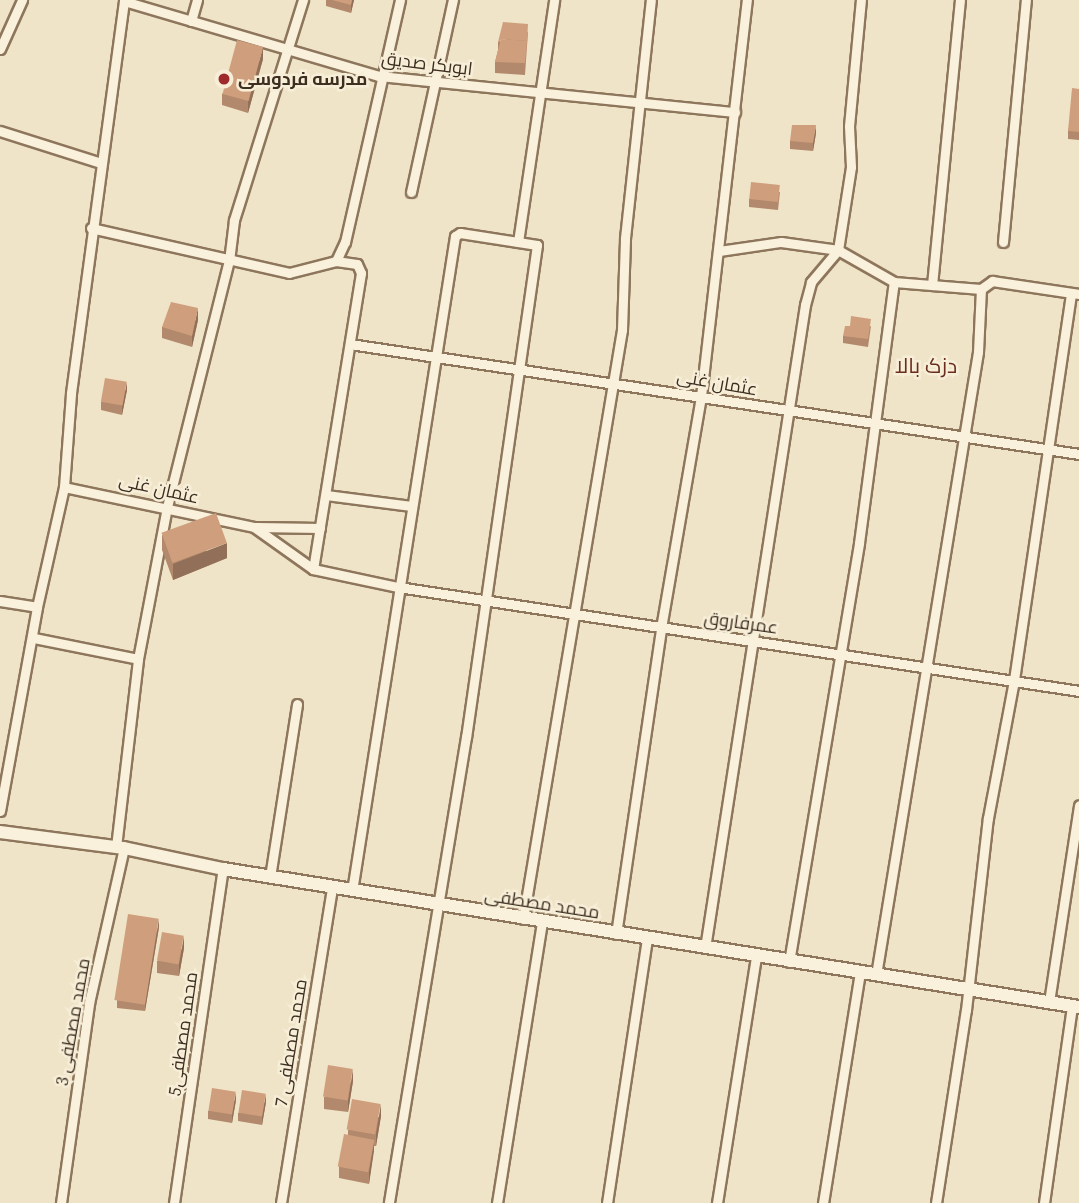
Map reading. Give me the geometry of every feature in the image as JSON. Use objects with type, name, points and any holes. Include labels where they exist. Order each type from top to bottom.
[{"type":"street","points":[[0,49],[22,0]]},
{"type":"street","points":[[0,811],[34,638],[37,607],[64,487],[91,228],[124,0]]},
{"type":"street","name":"ابوبکر صدیق","points":[[124,0],[379,76],[736,111]]},
{"type":"street","points":[[191,21],[197,0]]},
{"type":"street","name":"محمد مصطفی 3","points":[[61,1203],[89,1003],[120,847],[138,659],[167,507],[229,261],[234,220],[303,0]]},
{"type":"street","points":[[336,261],[345,242],[379,76],[400,0]]},
{"type":"street","points":[[411,192],[453,0]]},
{"type":"street","points":[[518,242],[555,0]]},
{"type":"street","points":[[523,919],[622,330],[625,238],[651,0]]},
{"type":"street","points":[[616,934],[661,628],[701,396],[747,0]]},
{"type":"street","points":[[705,948],[756,641],[770,525],[805,305],[811,282],[838,250],[851,167],[849,127],[861,0]]},
{"type":"street","points":[[932,285],[960,0]]},
{"type":"street","points":[[1003,243],[1026,0]]},
{"type":"street","points":[[0,131],[101,163]]},
{"type":"street","points":[[91,228],[144,237],[229,261],[289,273],[336,261],[357,264],[361,272],[313,569]]},
{"type":"street","points":[[352,891],[435,355],[457,233],[540,246],[466,737],[436,904],[389,1203]]},
{"type":"street","points":[[719,251],[781,242],[838,250],[894,282],[981,289],[992,281],[1075,293],[1014,680],[988,818],[936,1203]]},
{"type":"street","points":[[789,962],[821,785],[859,542],[872,425],[889,340],[894,282]]},
{"type":"street","points":[[876,975],[929,668],[961,439],[978,352],[981,289]]},
{"type":"street","name":"عثمان غنی","points":[[350,344],[701,396],[961,439],[1079,454]]},
{"type":"street","name":"عثمان غنی","points":[[64,487],[254,527],[313,569],[398,587]]},
{"type":"street","points":[[326,495],[411,506]]},
{"type":"street","points":[[254,527],[320,528]]},
{"type":"street","name":"عمرفاروق","points":[[398,587],[1079,691]]},
{"type":"street","points":[[0,601],[37,607]]},
{"type":"street","points":[[34,638],[138,659]]},
{"type":"street","points":[[270,877],[297,704]]},
{"type":"street","points":[[1049,1002],[1079,805]]},
{"type":"street","name":"محمد مصطفی","points":[[0,832],[120,847],[223,869],[352,891],[1076,1006]]},
{"type":"street","name":"محمد مصطفی5","points":[[174,1203],[223,869]]},
{"type":"street","name":"محمد مصطفی 7","points":[[281,1203],[332,887]]},
{"type":"street","points":[[497,1203],[542,922]]},
{"type":"street","points":[[607,1203],[647,939]]},
{"type":"street","points":[[717,1203],[756,957]]},
{"type":"street","points":[[823,1203],[860,973]]},
{"type":"street","points":[[1044,1203],[1076,1006]]},
{"type":"building","points":[[332,0],[352,0],[351,5]]},
{"type":"building","points":[[503,22],[528,24],[527,44],[527,41],[501,39],[498,42]]},
{"type":"building","points":[[501,39],[527,41],[525,63],[495,62]]},
{"type":"building","points":[[237,40],[263,47],[249,101],[223,94]]},
{"type":"building","points":[[1072,88],[1079,89],[1079,132],[1068,131]]},
{"type":"building","points":[[792,125],[816,125],[813,143],[790,141]]},
{"type":"building","points":[[751,182],[780,185],[778,202],[749,199]]},
{"type":"building","points":[[171,302],[198,308],[192,336],[162,327]]},
{"type":"building","points":[[851,316],[871,319],[868,339],[843,336],[845,326],[850,326]]},
{"type":"building","points":[[105,378],[127,382],[122,405],[101,402]]},
{"type":"building","points":[[216,513],[227,543],[172,563],[161,533]]},
{"type":"building","points":[[128,914],[159,919],[145,1005],[114,1000]]},
{"type":"building","points":[[162,932],[184,936],[179,964],[157,961]]},
{"type":"building","points":[[328,1065],[353,1069],[348,1101],[323,1097]]},
{"type":"building","points":[[212,1088],[236,1092],[232,1114],[208,1111]]},
{"type":"building","points":[[242,1090],[266,1094],[262,1116],[238,1113]]},
{"type":"building","points":[[352,1099],[381,1104],[375,1135],[347,1130]]},
{"type":"building","points":[[344,1134],[374,1140],[368,1172],[338,1166]]},
{"type":"place","name":"مدرسه فردوسی","points":[[224,79]]},
{"type":"district","name":"دزک بالا","points":[[926,366]]}]
